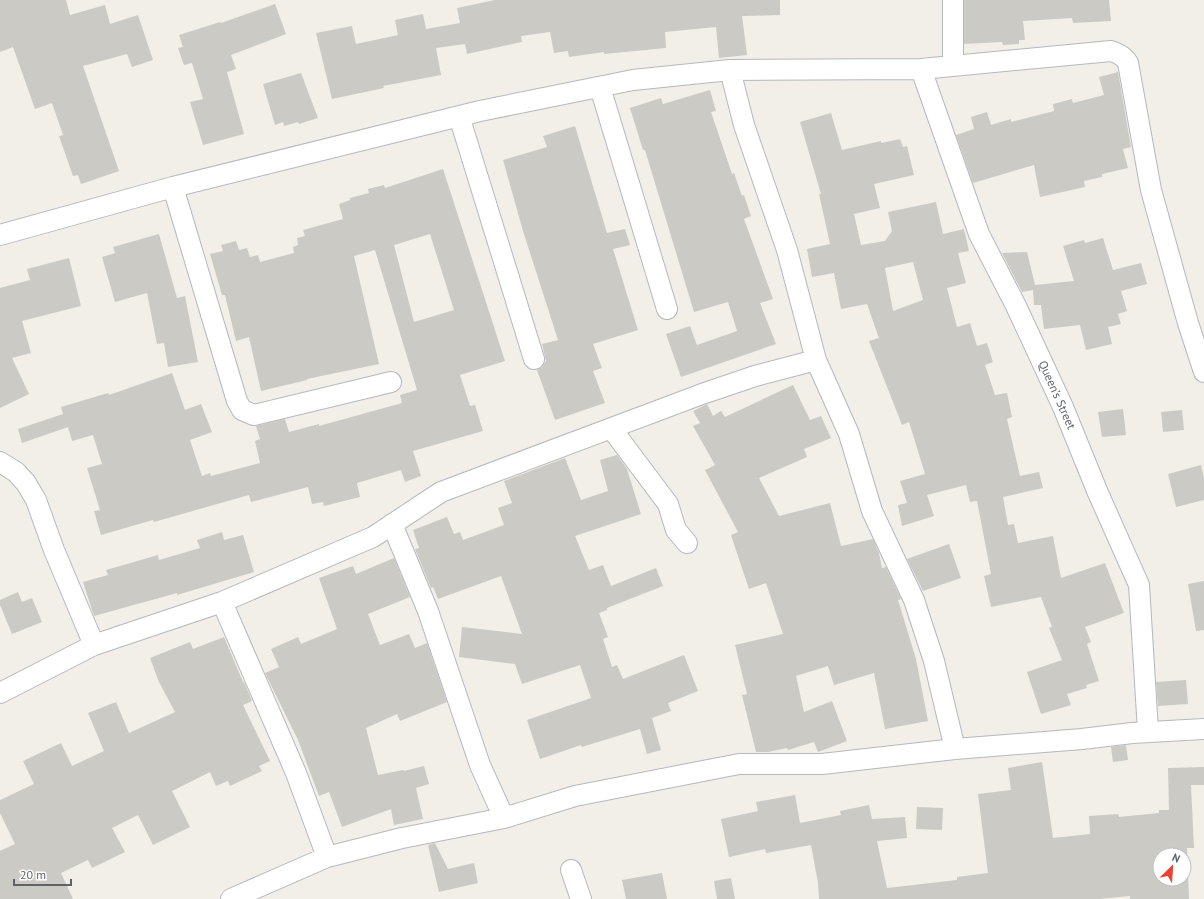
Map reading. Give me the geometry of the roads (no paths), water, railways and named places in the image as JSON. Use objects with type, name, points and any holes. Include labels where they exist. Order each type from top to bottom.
[{"type":"street","points":[[953,0],[953,66]]},
{"type":"street","points":[[0,234],[173,187],[459,116],[633,80],[730,70],[921,69],[1110,50],[1117,52],[1125,58],[1128,63],[1151,190],[1196,350],[1204,372]]},
{"type":"street","name":"Queen’s Street","points":[[921,69],[979,234],[1016,306],[1063,407],[1098,493],[1139,585],[1148,731]]},
{"type":"street","points":[[730,70],[744,125],[787,250],[816,360],[849,434],[872,511],[914,600],[934,661],[955,749]]},
{"type":"street","points":[[600,87],[667,309]]},
{"type":"street","points":[[459,116],[534,359]]},
{"type":"street","points":[[173,187],[236,401],[242,410],[254,415],[391,382]]},
{"type":"street","points":[[0,693],[94,645],[222,602],[373,537],[441,492],[702,394],[756,376],[816,360]]},
{"type":"street","points":[[611,428],[668,504],[676,530],[687,543]]},
{"type":"street","points":[[0,462],[16,472],[26,483],[36,500],[54,550],[94,645]]},
{"type":"street","points":[[392,524],[428,611],[480,765],[504,818]]},
{"type":"street","points":[[222,602],[296,773],[327,857]]},
{"type":"street","points":[[231,899],[327,857],[402,838],[504,818],[575,796],[739,764],[822,764],[955,749],[1075,740],[1148,731],[1204,729]]},
{"type":"street","points":[[571,870],[581,899]]}]
